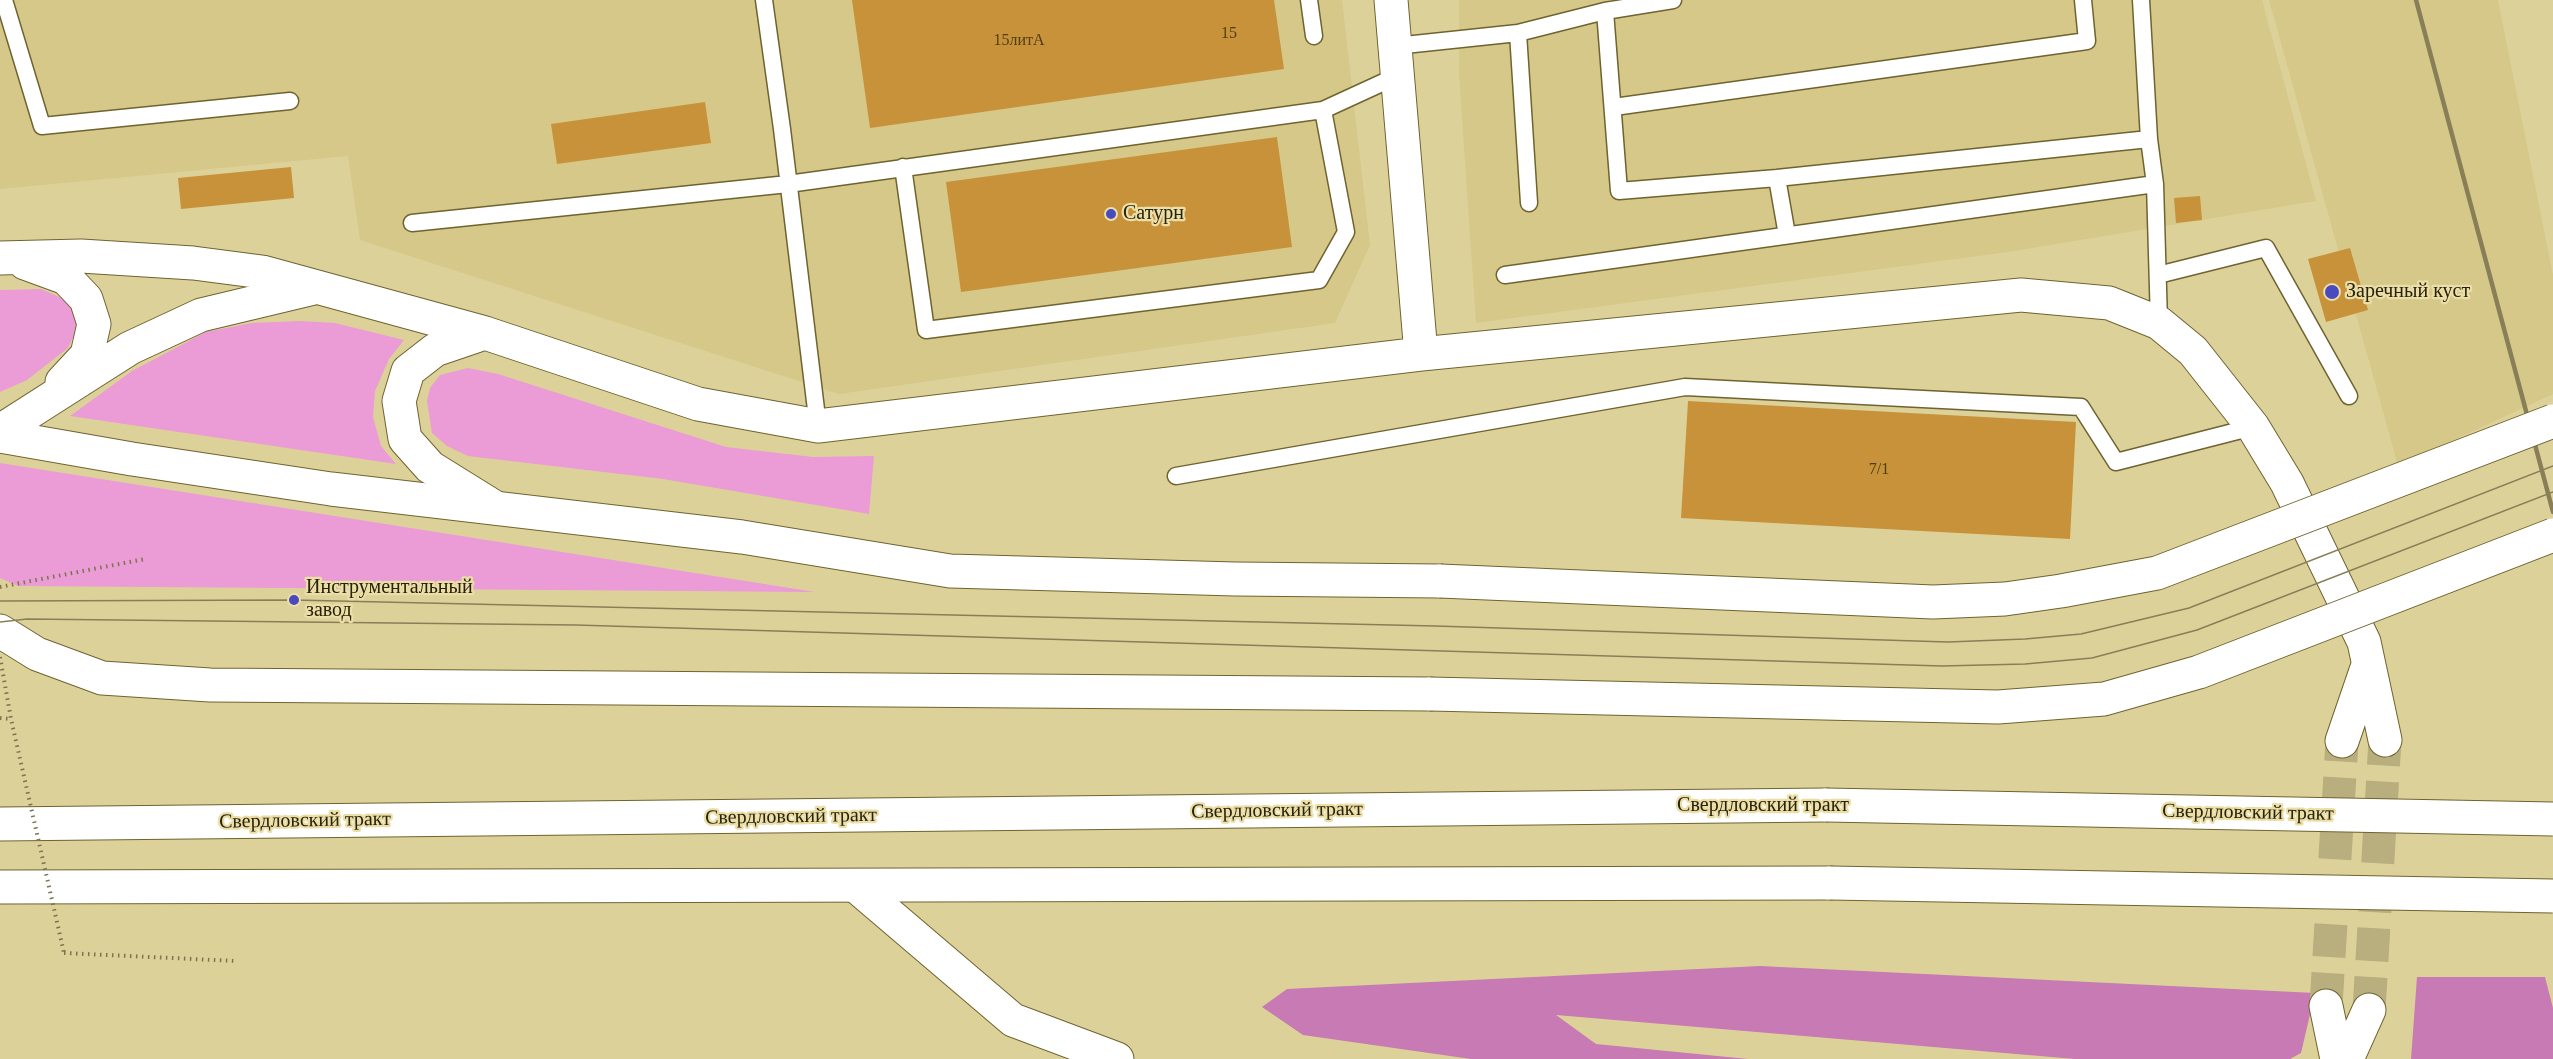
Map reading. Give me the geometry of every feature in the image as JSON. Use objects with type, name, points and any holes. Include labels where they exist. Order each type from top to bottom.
[{"type":"main road","points":[[1391,0],[1421,354]]},
{"type":"main road","points":[[7,258],[81,256],[193,263],[262,272],[485,333],[699,404],[818,426],[1421,354],[2021,295],[2109,303],[2159,323],[2193,351],[2253,427],[2286,483],[2364,642],[2385,740]]},
{"type":"main road","points":[[7,258],[66,278],[86,299],[94,324],[87,355],[42,403]]},
{"type":"main road","points":[[0,434],[42,403],[130,348],[201,315],[318,287]]},
{"type":"main road","points":[[485,333],[435,350],[408,371],[399,401],[405,440],[430,467],[496,508]]},
{"type":"main road","points":[[0,434],[320,487],[741,537],[950,571],[1235,579],[1440,581],[1933,602],[2005,599],[2157,573],[2553,421]]},
{"type":"main road","points":[[0,631],[37,654],[102,678],[210,685],[1430,694],[1998,707],[2104,699],[2199,672],[2553,535]]},
{"type":"main road","points":[[2343,741],[2369,663]]},
{"type":"main road","name":"Свердловский тракт","points":[[0,824],[1826,804],[2553,819]]},
{"type":"main road","points":[[0,887],[1830,883],[2553,896]]},
{"type":"main road","points":[[857,886],[1013,1020],[1118,1059]]},
{"type":"main road","points":[[2326,1006],[2337,1059]]},
{"type":"main road","points":[[2347,1059],[2369,1010]]},
{"type":"lane","points":[[4,0],[42,126],[290,101]]},
{"type":"lane","points":[[764,0],[818,426]]},
{"type":"lane","points":[[1309,0],[1314,36]]},
{"type":"lane","points":[[412,223],[788,184],[1323,110],[1396,61],[1605,11],[1673,0]]},
{"type":"lane","points":[[1614,107],[2087,41],[2084,0]]},
{"type":"lane","points":[[2140,0],[2149,139],[2155,184],[2159,323]]},
{"type":"lane","points":[[1605,11],[1619,191],[1777,178],[2149,139]]},
{"type":"lane","points":[[1518,33],[1529,203]]},
{"type":"lane","points":[[903,167],[926,330],[1319,280],[1346,232],[1323,110]]},
{"type":"lane","points":[[1777,178],[1787,235]]},
{"type":"lane","points":[[1505,274],[2155,184]]},
{"type":"lane","points":[[2158,274],[2266,248],[2349,396]]},
{"type":"lane","points":[[1176,476],[1685,387],[2081,407],[2116,462],[2253,427]]},
{"type":"path","points":[[0,586],[145,559]]},
{"type":"path","points":[[0,657],[11,719],[64,953],[236,961]]},
{"type":"path","points":[[0,718],[11,719]]},
{"type":"shaded area","points":[[0,0],[1342,0],[1370,245],[1335,323],[839,394],[360,240],[348,156],[0,189]]},
{"type":"shaded area","points":[[1459,0],[2262,0],[2316,201],[2008,252],[1476,323],[1459,73]]},
{"type":"shaded area","points":[[2269,0],[2498,0],[2553,275],[2553,394],[2398,466]]},
{"type":"shaded area","points":[[41,289],[71,302],[80,317],[75,333],[68,348],[27,380],[0,392],[0,290]]},
{"type":"shaded area","points":[[300,321],[335,323],[404,340],[389,359],[375,391],[373,417],[381,446],[396,464],[70,416],[132,371],[206,332],[252,323]]},
{"type":"shaded area","points":[[468,368],[498,374],[726,447],[813,457],[874,456],[869,514],[663,479],[468,456],[447,446],[432,433],[427,401],[430,388],[440,375]]},
{"type":"shaded area","points":[[0,463],[815,592],[18,586],[0,578]]},
{"type":"shaded area","points":[[1760,966],[2315,993],[2301,1053],[2290,1059],[2075,1059],[1556,1015],[1596,1044],[1748,1059],[1471,1059],[1303,1035],[1262,1007],[1287,989]]},
{"type":"shaded area","points":[[2417,977],[2545,977],[2553,1008],[2553,1059],[2411,1059]]},
{"type":"building","points":[[852,0],[1274,0],[1284,69],[870,128]]},
{"type":"building","points":[[705,102],[711,143],[557,164],[551,124]]},
{"type":"building","points":[[1277,137],[1292,247],[961,292],[946,182]]},
{"type":"building","points":[[291,167],[294,198],[181,209],[178,178]]},
{"type":"building","points":[[2200,196],[2202,220],[2176,223],[2174,198]]},
{"type":"building","points":[[2350,248],[2368,310],[2326,322],[2308,259]]},
{"type":"building","points":[[1688,401],[2076,422],[2070,539],[1681,518]]},
{"type":"tunnel","points":[[2369,1010],[2385,740]]},
{"type":"tunnel","points":[[2326,1006],[2342,741]]},
{"type":"tram line","points":[[0,601],[294,600],[1435,626],[1948,642],[2025,639],[2081,634],[2189,608],[2553,466]]},
{"type":"tram line","points":[[0,622],[27,619],[576,625],[1942,666],[2025,664],[2092,658],[2197,630],[2553,492]]},
{"type":"railway","points":[[2416,0],[2553,512]]},
{"type":"place","name":"Сатурн","points":[[1111,214]]},
{"type":"place","name":"Заречный куст","points":[[2332,292]]},
{"type":"place","name":"Инструментальный завод","points":[[294,600]]}]
